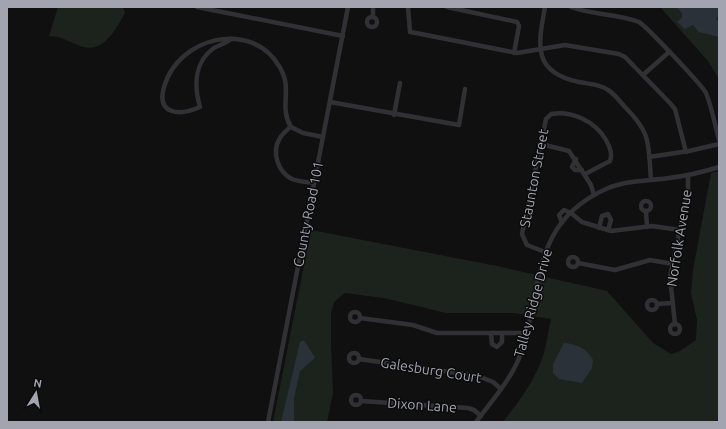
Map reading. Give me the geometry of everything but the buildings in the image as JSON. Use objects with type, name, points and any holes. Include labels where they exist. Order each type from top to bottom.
[{"type":"street","points":[[197,7],[343,36]]},
{"type":"street","name":"County Road 101","points":[[268,422],[348,7]]},
{"type":"street","points":[[373,7],[373,17]]},
{"type":"street","points":[[408,7],[410,32],[514,53],[565,45],[619,54],[625,57],[675,109],[686,152]]},
{"type":"street","points":[[447,7],[517,22],[519,26],[514,53]]},
{"type":"street","points":[[545,7],[539,39],[539,49],[544,61],[560,77],[608,90],[640,122],[644,129],[651,179]]},
{"type":"street","points":[[571,7],[587,13],[638,22],[669,52],[705,92],[719,140]]},
{"type":"street","points":[[231,40],[209,52],[198,69],[196,90],[200,107],[184,113],[175,112],[168,109],[163,103],[162,95],[166,80],[177,62],[186,53],[204,43],[223,38],[252,43],[263,48],[279,65],[287,82],[285,112],[290,127],[303,133],[323,137]]},
{"type":"street","points":[[643,76],[669,52]]},
{"type":"street","points":[[394,115],[400,83]]},
{"type":"street","points":[[330,102],[394,115],[459,125],[465,89]]},
{"type":"street","name":"Staunton Street","points":[[545,252],[527,245],[522,234],[546,119],[551,114],[566,114],[582,118],[592,123],[602,132],[610,147],[612,157],[610,161],[605,164],[583,172]]},
{"type":"street","points":[[290,127],[278,142],[276,152],[278,163],[283,172],[290,177],[314,184]]},
{"type":"street","points":[[540,144],[569,151],[576,159],[594,195]]},
{"type":"street","points":[[649,158],[686,152],[719,144]]},
{"type":"street","name":"Talley Ridge Drive","points":[[476,422],[501,389],[516,365],[526,333],[545,252],[554,232],[571,213],[594,195],[618,184],[688,175],[719,167]]},
{"type":"street","name":"Norfolk Avenue","points":[[675,324],[670,287],[673,264],[688,190],[688,175]]},
{"type":"street","name":"Talley Ridge Drive","points":[[562,223],[560,212],[564,210],[571,213]]},
{"type":"street","points":[[646,211],[647,227]]},
{"type":"street","points":[[571,213],[582,222],[608,230],[647,227],[680,230]]},
{"type":"street","points":[[600,228],[602,216],[608,214],[611,220],[608,230]]},
{"type":"street","points":[[578,263],[615,270],[650,260],[673,264]]},
{"type":"street","points":[[657,304],[672,302]]},
{"type":"street","points":[[360,318],[413,325],[437,333],[526,333]]},
{"type":"street","points":[[491,333],[492,344],[497,347],[502,342],[502,333]]},
{"type":"street","name":"Galesburg Court","points":[[359,359],[478,376],[493,382],[501,389]]},
{"type":"street","name":"Dixon Lane","points":[[361,401],[468,408],[481,416]]},
{"type":"shaded area","points":[[58,7],[123,7],[125,13],[107,40],[94,47],[87,47],[61,38],[49,36]]},
{"type":"shaded area","points":[[660,7],[719,7],[719,79],[708,61]]},
{"type":"shaded area","points":[[676,7],[719,7],[719,14],[716,19],[719,22],[719,37],[699,32],[693,25],[685,29],[677,22],[682,18],[682,13]]},
{"type":"shaded area","points":[[719,171],[719,421],[503,422],[536,374],[544,351],[551,319],[514,313],[446,313],[384,298],[345,293],[334,302],[331,313],[333,393],[327,422],[273,422],[311,230],[497,266],[607,291],[653,343],[671,354],[680,351],[696,340],[697,320],[691,293],[693,270],[711,173]]},
{"type":"shaded area","points":[[304,340],[315,358],[300,371],[294,398],[294,422],[281,422],[300,342]]},
{"type":"shaded area","points":[[564,343],[581,348],[591,356],[593,360],[592,368],[582,383],[559,379],[553,373],[553,364]]}]
